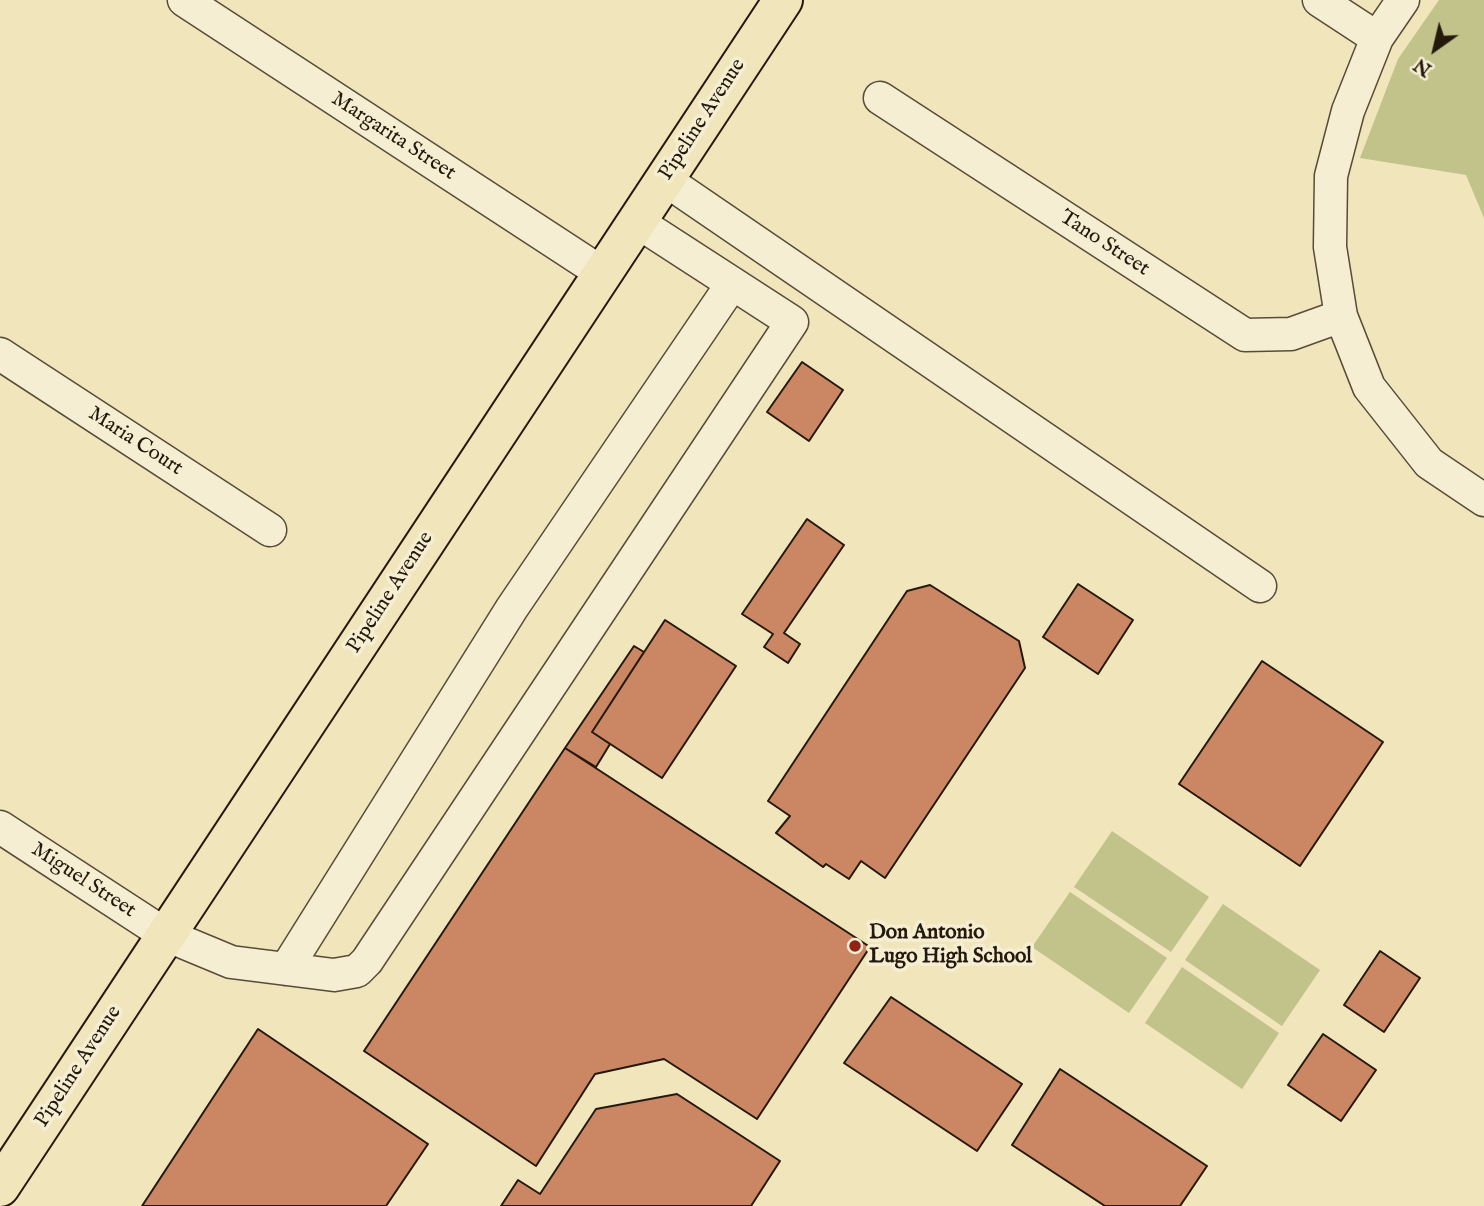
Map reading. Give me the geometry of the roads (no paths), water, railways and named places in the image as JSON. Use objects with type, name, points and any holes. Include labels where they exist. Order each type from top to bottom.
[{"type":"main road","name":"Pipeline Avenue","points":[[0,1187],[783,0]]},
{"type":"street","name":"Margarita Street","points":[[184,0],[602,273]]},
{"type":"street","points":[[1320,0],[1377,38]]},
{"type":"street","points":[[1404,0],[1377,38],[1348,111],[1331,176],[1330,247],[1341,316],[1369,387],[1429,463],[1484,500]]},
{"type":"street","name":"Tano Street","points":[[880,98],[1245,335],[1291,334],[1341,316]]},
{"type":"street","points":[[664,179],[1260,586]]},
{"type":"street","points":[[286,969],[512,608],[732,284],[636,221]]},
{"type":"street","name":"Miguel Street","points":[[0,827],[166,935],[231,962],[334,975],[357,971],[367,961],[792,322],[732,284]]},
{"type":"street","name":"Maria Court","points":[[0,354],[270,530]]},
{"type":"place","name":"Don Antonio Lugo High School","points":[[855,946]]}]
